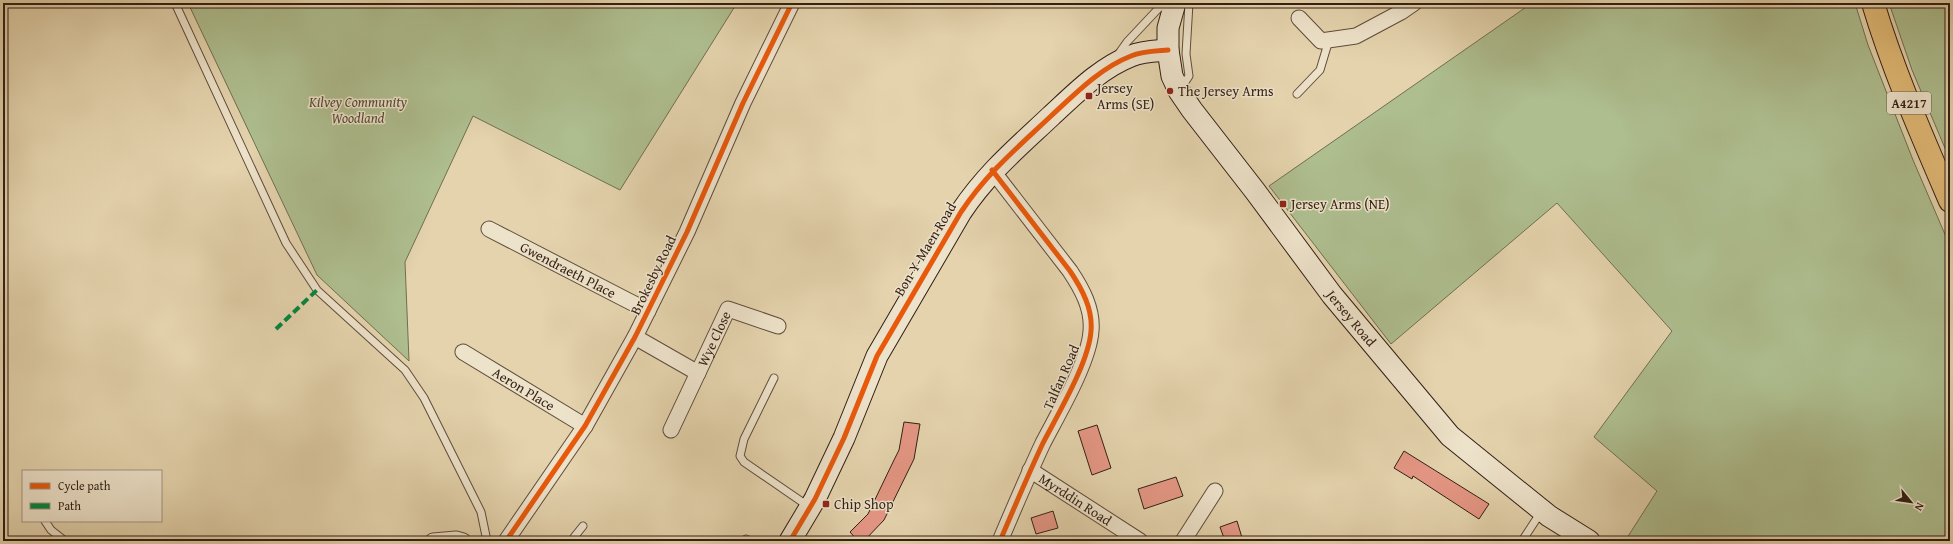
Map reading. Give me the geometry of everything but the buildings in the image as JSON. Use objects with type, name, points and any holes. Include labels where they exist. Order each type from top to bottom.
[{"type":"main road","name":"Jersey Road","points":[[1175,3],[1168,28],[1168,50],[1172,76],[1179,91],[1332,295],[1450,436],[1542,510],[1589,541]]},
{"type":"main road","name":"A4217","points":[[1873,3],[1882,33],[1950,201]]},
{"type":"main road","name":"Bon-Y-Maen Road","points":[[790,541],[810,507],[844,438],[877,356],[961,212],[992,170],[1082,88],[1110,66],[1133,55],[1168,50]]},
{"type":"street","name":"Brokesby Road","points":[[506,541],[584,426],[635,337],[687,232],[743,103],[792,3]]},
{"type":"street","points":[[1299,18],[1321,41],[1330,40],[1356,36],[1399,8],[1414,3]]},
{"type":"street","name":"Talfan Road","points":[[992,170],[1070,271],[1081,288],[1090,315],[1091,330],[1083,362],[1030,470],[1000,541]]},
{"type":"street","name":"Gwendraeth Place","points":[[489,229],[648,311]]},
{"type":"street","name":"Wye Close","points":[[671,430],[728,309],[778,326]]},
{"type":"street","name":"Wye Close","points":[[635,337],[698,372]]},
{"type":"street","name":"Aeron Place","points":[[463,352],[584,426]]},
{"type":"street","name":"Myrddin Road","points":[[1030,470],[1140,541]]},
{"type":"street","points":[[1183,541],[1214,491]]},
{"type":"street","points":[[433,541],[456,539],[463,541]]},
{"type":"lane","points":[[176,3],[286,243],[317,290],[405,370],[424,398],[481,512],[487,541]]},
{"type":"lane","points":[[1110,66],[1127,42],[1158,9],[1163,5],[1172,3]]},
{"type":"lane","points":[[1179,91],[1189,76],[1186,54],[1189,3]]},
{"type":"lane","points":[[1297,94],[1320,70],[1330,40]]},
{"type":"lane","points":[[774,378],[744,439],[740,456],[744,462],[810,507]]},
{"type":"lane","points":[[1522,541],[1542,510]]},
{"type":"lane","points":[[46,522],[51,530],[65,541]]},
{"type":"lane","points":[[571,541],[583,526]]},
{"type":"lane","points":[[743,541],[746,539],[750,541]]},
{"type":"green space","name":"Kilvey Community Woodland","points":[[188,3],[737,3],[620,190],[473,116],[405,262],[409,361],[317,275]]},
{"type":"green space","points":[[1532,3],[1855,3],[1868,45],[1913,160],[1950,246],[1950,541],[1625,541],[1657,491],[1594,437],[1672,331],[1557,203],[1391,344],[1269,186]]},
{"type":"green space","points":[[1889,3],[1950,3],[1950,160],[1912,70]]},
{"type":"marked path","points":[[276,329],[317,290]]},
{"type":"cycle path","points":[[506,541],[585,426],[635,337],[687,232],[743,103],[792,3]]},
{"type":"cycle path","points":[[790,541],[815,499],[844,438],[877,356],[961,212],[981,185],[1014,150],[1098,74],[1135,54],[1168,50]]},
{"type":"cycle path","points":[[992,170],[1070,271],[1086,300],[1091,323],[1089,344],[1085,358],[1026,479],[1000,541]]},
{"type":"place","name":"The Jersey Arms","points":[[1170,91]]},
{"type":"place","name":"Jersey Arms (SE)","points":[[1089,96]]},
{"type":"place","name":"Jersey Arms (NE)","points":[[1283,204]]},
{"type":"place","name":"Chip Shop","points":[[826,504]]}]
